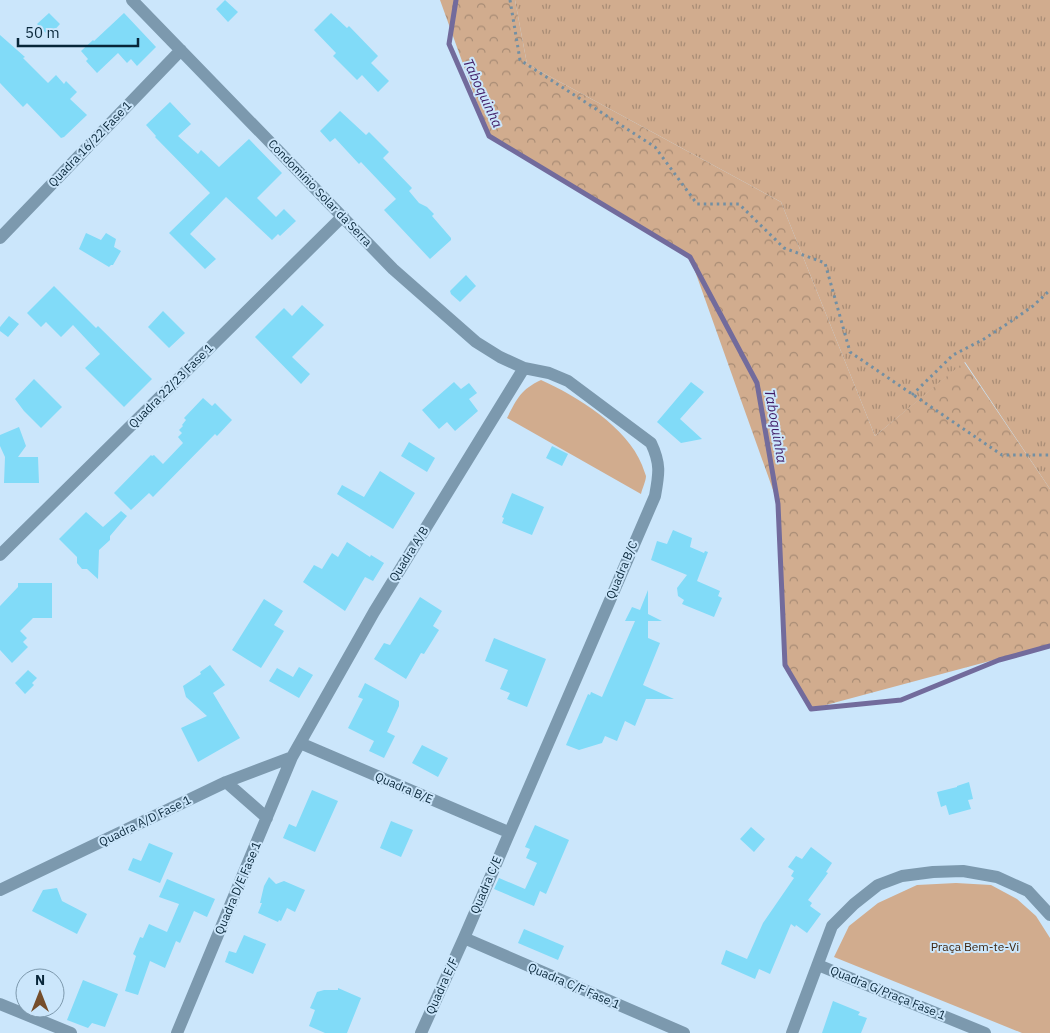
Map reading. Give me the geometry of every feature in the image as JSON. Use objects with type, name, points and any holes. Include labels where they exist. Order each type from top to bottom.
[{"type":"street","name":"Condomínio Solar da Serra","points":[[132,0],[393,269],[476,342],[524,368]]},
{"type":"street","name":"Quadra 16/22 Fase 1","points":[[0,238],[181,50]]},
{"type":"street","name":"Quadra 22/23 Fase 1","points":[[0,555],[343,216]]},
{"type":"street","name":"Quadra A/B","points":[[300,743],[374,612],[524,368]]},
{"type":"street","name":"Quadra B/C","points":[[508,832],[655,496],[660,471],[657,456],[651,443],[608,410],[568,381],[549,373],[524,368]]},
{"type":"street","name":"Quadra D/E Fase 1","points":[[177,1033],[292,757],[300,743]]},
{"type":"street","name":"Quadra B/E","points":[[300,743],[508,832]]},
{"type":"street","name":"Quadra A/D Fase 1","points":[[0,890],[226,782],[292,757]]},
{"type":"street","points":[[226,782],[268,818]]},
{"type":"street","name":"Quadra C/E","points":[[464,938],[508,832]]},
{"type":"street","points":[[792,1033],[832,926],[854,904],[878,885],[902,876],[964,871],[997,877],[1028,890],[1050,915]]},
{"type":"street","name":"Quadra E/F","points":[[421,1033],[464,938]]},
{"type":"street","name":"Quadra C/F Fase 1","points":[[464,938],[684,1033]]},
{"type":"street","name":"Quadra G/Praça Fase 1","points":[[818,965],[985,1033]]},
{"type":"street","points":[[0,1004],[71,1033]]},
{"type":"path","points":[[510,0],[520,60],[655,146],[697,204],[739,204],[784,248],[825,263],[850,352],[1002,455],[1050,455]]},
{"type":"path","points":[[912,394],[953,355],[984,339],[1013,320],[1033,306],[1050,290]]},
{"type":"green space","points":[[440,0],[515,0],[527,64],[781,202],[875,436],[964,362],[1050,489],[1050,645],[811,709],[785,665],[778,504],[690,257],[489,136]]},
{"type":"green space","points":[[515,0],[1050,0],[1050,489],[965,362],[875,436],[781,202],[527,64]]},
{"type":"green space","points":[[541,380],[585,404],[625,438],[635,451],[646,476],[641,494],[507,418],[524,391]]},
{"type":"green space","name":"Praça Bem-te-Vi","points":[[956,883],[991,885],[1017,899],[1036,916],[1050,938],[1050,1033],[1022,1033],[834,957],[849,926],[878,903],[917,885]]},
{"type":"building","points":[[225,0],[238,12],[228,22],[216,9]]},
{"type":"building","points":[[49,13],[60,24],[49,36],[37,24]]},
{"type":"building","points":[[124,13],[156,47],[137,66],[131,59],[127,63],[118,53],[97,73],[86,61],[88,59],[81,51]]},
{"type":"building","points":[[331,13],[347,28],[349,26],[378,56],[371,63],[389,81],[378,92],[362,75],[357,80],[333,56],[336,53],[314,30]]},
{"type":"building","points":[[0,35],[25,57],[23,58],[48,83],[56,75],[64,84],[66,81],[77,92],[70,99],[87,115],[64,137],[61,138],[27,103],[23,107],[0,83]]},
{"type":"building","points":[[170,102],[191,124],[178,136],[198,154],[201,150],[219,167],[249,139],[282,173],[257,198],[276,217],[284,209],[296,221],[280,236],[278,234],[272,240],[226,197],[190,234],[216,259],[205,269],[169,233],[210,193],[155,137],[146,125]]},
{"type":"building","points":[[340,111],[366,135],[369,132],[389,152],[383,158],[412,188],[409,191],[419,203],[427,207],[434,214],[432,216],[451,238],[430,259],[384,210],[396,199],[335,138],[330,142],[320,131]]},
{"type":"building","points":[[86,233],[101,240],[106,233],[116,239],[114,247],[121,251],[113,265],[109,267],[79,249]]},
{"type":"building","points":[[466,275],[476,286],[460,302],[450,291]]},
{"type":"building","points":[[54,286],[96,328],[98,326],[152,379],[124,407],[85,368],[100,354],[73,325],[61,337],[46,322],[41,327],[27,313]]},
{"type":"building","points":[[302,305],[324,325],[292,357],[310,374],[301,384],[255,337],[284,308],[292,316]]},
{"type":"building","points":[[163,311],[185,333],[169,348],[148,327]]},
{"type":"building","points":[[9,316],[19,324],[8,337],[0,331],[0,327]]},
{"type":"building","points":[[34,379],[62,407],[41,428],[15,399]]},
{"type":"building","points":[[454,382],[461,389],[469,383],[477,393],[469,399],[478,411],[455,431],[447,422],[439,429],[422,410]]},
{"type":"building","points":[[691,382],[704,392],[680,419],[702,439],[681,443],[657,422]]},
{"type":"building","points":[[203,398],[212,406],[215,403],[232,420],[217,436],[215,434],[153,497],[149,493],[131,510],[114,493],[151,455],[154,455],[163,464],[183,443],[178,437],[182,433],[179,430],[186,420],[184,418]]},
{"type":"building","points":[[19,427],[26,446],[18,457],[38,457],[39,483],[4,483],[5,457],[0,446],[0,435]]},
{"type":"building","points":[[409,442],[435,458],[427,472],[401,456]]},
{"type":"building","points":[[552,446],[568,454],[562,466],[546,458]]},
{"type":"building","points":[[380,471],[415,493],[393,529],[337,494],[342,485],[364,497]]},
{"type":"building","points":[[512,493],[544,507],[532,535],[502,523],[504,518],[502,517]]},
{"type":"building","points":[[121,511],[127,516],[110,536],[110,540],[99,550],[98,579],[87,569],[82,569],[77,563],[77,557],[59,539],[86,512],[103,527]]},
{"type":"building","points":[[673,530],[692,538],[690,547],[704,553],[705,551],[708,552],[697,581],[720,591],[718,596],[722,598],[714,617],[682,604],[684,600],[678,596],[677,588],[687,575],[651,560],[657,541],[667,544]]},
{"type":"building","points":[[347,542],[370,557],[371,555],[384,563],[373,581],[365,577],[345,611],[303,582],[314,565],[322,569],[332,553],[338,557]]},
{"type":"building","points":[[18,583],[52,583],[52,618],[33,618],[20,631],[27,638],[23,642],[28,647],[12,663],[0,650],[0,606],[18,587]]},
{"type":"building","points":[[648,590],[648,614],[662,621],[648,621],[648,638],[660,643],[643,685],[674,699],[646,699],[635,726],[625,721],[617,741],[605,736],[602,743],[579,750],[566,745],[588,694],[590,695],[591,692],[602,697],[635,621],[625,621],[632,607],[640,610]]},
{"type":"building","points":[[420,597],[442,611],[433,626],[439,630],[424,654],[421,653],[406,679],[374,659],[384,643],[390,645]]},
{"type":"building","points":[[264,599],[283,611],[274,625],[284,631],[261,668],[232,650]]},
{"type":"building","points":[[494,638],[546,659],[527,707],[507,699],[510,693],[500,689],[508,670],[485,661]]},
{"type":"building","points":[[210,665],[225,685],[213,693],[240,738],[198,762],[181,728],[207,716],[186,697],[183,686],[201,674],[200,672]]},
{"type":"building","points":[[299,667],[313,675],[299,698],[269,681],[277,668],[293,677]]},
{"type":"building","points":[[28,670],[37,678],[32,683],[34,685],[25,694],[15,683]]},
{"type":"building","points":[[365,683],[399,701],[399,706],[387,732],[395,736],[384,758],[369,751],[374,741],[348,728],[363,699],[358,697]]},
{"type":"building","points":[[422,745],[448,758],[438,777],[412,763]]},
{"type":"building","points":[[969,782],[973,799],[968,800],[971,809],[949,815],[946,805],[941,807],[937,792]]},
{"type":"building","points":[[312,790],[338,801],[315,852],[283,838],[289,824],[296,827]]},
{"type":"building","points":[[391,821],[413,830],[401,857],[380,848]]},
{"type":"building","points":[[535,825],[569,840],[546,894],[540,891],[534,906],[494,889],[499,878],[525,889],[537,863],[526,858],[530,849],[525,847]]},
{"type":"building","points":[[751,827],[765,839],[754,852],[740,839]]},
{"type":"building","points":[[149,843],[173,853],[160,883],[128,870],[133,858],[141,861]]},
{"type":"building","points":[[811,847],[832,863],[826,872],[828,873],[808,900],[812,903],[810,906],[821,914],[807,933],[796,925],[795,927],[791,924],[770,974],[759,969],[755,979],[721,964],[726,950],[747,959],[763,923],[794,878],[791,876],[794,871],[788,867],[796,856],[802,859]]},
{"type":"building","points":[[269,877],[276,884],[284,881],[305,890],[295,912],[287,908],[281,921],[279,920],[278,922],[258,913],[262,903],[260,903],[264,886]]},
{"type":"building","points":[[167,879],[215,899],[207,917],[194,911],[180,943],[176,941],[165,968],[150,961],[138,995],[125,991],[136,956],[133,954],[140,937],[143,938],[149,924],[167,932],[179,904],[159,897]]},
{"type":"building","points":[[57,888],[62,901],[87,914],[77,934],[32,911],[43,890]]},
{"type":"building","points":[[524,929],[564,946],[558,960],[518,943]]},
{"type":"building","points":[[244,935],[266,944],[253,974],[225,962],[229,951],[236,953]]},
{"type":"building","points":[[83,980],[118,994],[105,1027],[92,1023],[88,1028],[67,1020]]},
{"type":"building","points":[[338,988],[361,998],[347,1033],[325,1033],[309,1026],[315,1010],[310,1008],[317,992],[338,990]]},
{"type":"building","points":[[833,1001],[860,1012],[858,1015],[867,1018],[861,1033],[822,1033]]},
{"type":"waterway","name":"Taboquinha","points":[[456,0],[449,44],[489,136],[690,257],[757,383],[778,504],[785,665],[811,709],[901,700],[999,660],[1050,646]]}]
